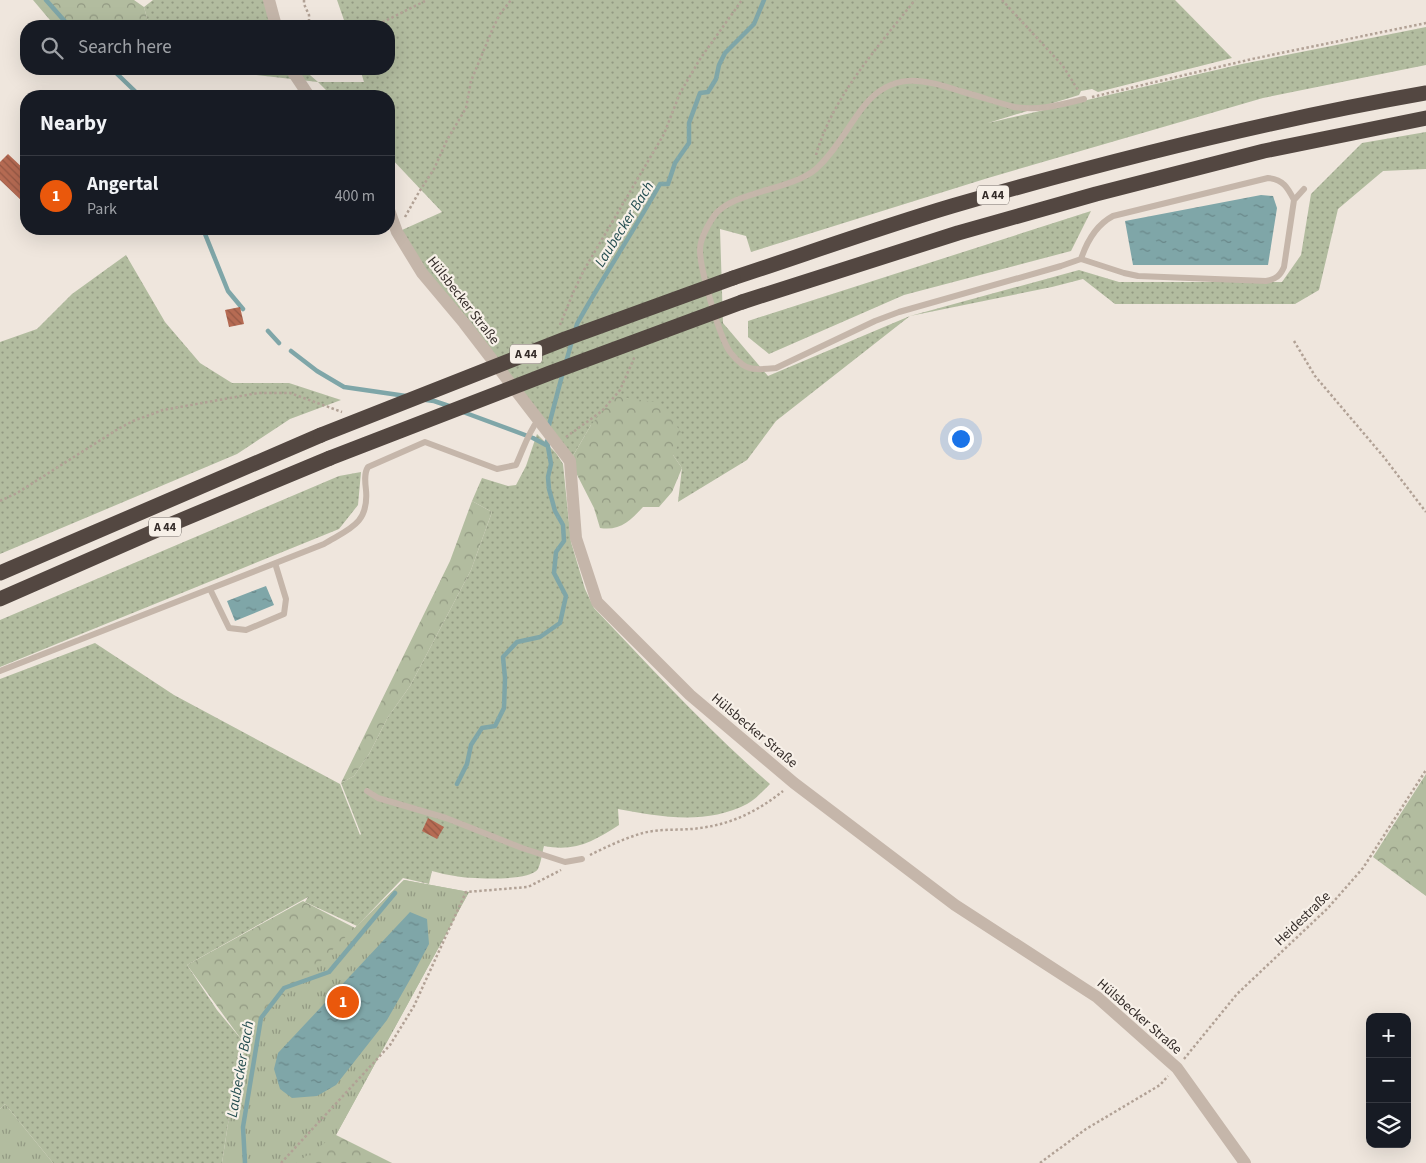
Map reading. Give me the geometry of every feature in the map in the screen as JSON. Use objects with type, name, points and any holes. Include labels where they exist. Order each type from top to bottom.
[{"type":"highway","name":"A 44","points":[[0,572],[321,435],[565,339],[733,278],[950,207],[1114,161],[1258,126],[1426,93]]},
{"type":"highway","name":"A 44","points":[[0,599],[330,458],[550,373],[742,302],[958,232],[1096,194],[1264,151],[1426,118]]},
{"type":"street","points":[[269,0],[274,20]]},
{"type":"street","points":[[295,75],[305,90]]},
{"type":"street","name":"Hülsbecker Straße","points":[[395,225],[422,274],[464,324],[534,424],[557,444],[570,461],[576,538],[597,602],[690,694],[794,783],[955,905],[1098,997],[1177,1068],[1245,1163]]},
{"type":"lane","points":[[1084,98],[1041,109],[1028,109],[1014,107],[932,82],[902,81],[886,86],[874,95],[830,154],[816,169],[795,181],[728,204],[716,214],[705,230],[700,250],[708,294],[730,351],[744,366],[760,370],[776,368],[875,321],[899,312],[1081,259],[1124,274],[1138,276],[1274,280],[1281,274],[1284,267],[1294,200],[1304,189]]},
{"type":"lane","points":[[1081,259],[1095,230],[1105,220],[1113,216],[1268,178],[1283,182],[1294,200]]},
{"type":"lane","points":[[0,671],[324,544],[356,525],[361,519],[367,499],[366,474],[368,466],[425,442],[498,469],[516,465],[534,424]]},
{"type":"lane","points":[[210,589],[229,628],[246,630],[284,614],[286,599],[275,563]]},
{"type":"lane","points":[[367,792],[378,798],[446,818],[522,848],[565,862],[582,859]]},
{"type":"path","points":[[304,0],[309,20]]},
{"type":"path","points":[[387,20],[427,0]]},
{"type":"path","points":[[398,232],[466,108],[471,81],[493,28],[500,14],[511,0]]},
{"type":"path","points":[[558,332],[573,292],[584,270],[664,134],[680,93],[700,59],[742,0]]},
{"type":"path","points":[[816,169],[815,159],[822,134],[831,114],[854,78],[914,0]]},
{"type":"path","points":[[1002,0],[1064,66],[1084,98],[1252,59],[1426,23]]},
{"type":"path","points":[[1294,341],[1315,376],[1383,456],[1426,512]]},
{"type":"path","points":[[557,444],[602,411],[620,390],[635,354]]},
{"type":"path","points":[[0,501],[17,493],[118,429],[133,421],[163,410],[258,393],[290,393],[344,413]]},
{"type":"path","name":"Heidestraße","points":[[1040,1163],[1054,1155],[1086,1129],[1160,1085],[1177,1068],[1236,994],[1328,908],[1363,868],[1426,770]]},
{"type":"path","points":[[281,1163],[390,1045],[414,1006],[466,892],[528,887],[602,849],[643,833],[700,828],[728,823],[749,814],[794,783]]},
{"type":"green space","points":[[33,0],[134,0],[144,7],[147,20],[50,20]]},
{"type":"green space","points":[[153,0],[271,0],[277,20],[147,20],[144,7]]},
{"type":"green space","points":[[337,0],[1175,0],[1232,58],[1098,92],[1092,89],[1081,91],[1079,95],[988,123],[1242,64],[1426,27],[1426,65],[1263,98],[988,178],[751,252],[746,236],[720,229],[723,323],[768,376],[910,316],[776,421],[747,460],[678,502],[682,468],[673,455],[591,425],[570,461],[423,270],[402,230],[442,212],[395,162],[395,90],[326,90],[318,82],[364,82],[362,75],[395,75],[395,20],[344,20]]},
{"type":"green space","points":[[256,75],[310,75],[318,82]]},
{"type":"green space","points":[[1426,132],[1426,169],[1383,171],[1338,209],[1319,290],[1295,304],[1115,304],[1083,279],[910,316],[1079,270],[1119,282],[1282,282],[1301,255],[1311,194],[1362,143]]},
{"type":"green space","points":[[1091,211],[1071,251],[904,295],[769,354],[748,337],[748,321]]},
{"type":"green space","points":[[126,255],[165,322],[200,363],[232,383],[289,383],[341,400],[290,419],[237,454],[0,554],[0,342],[37,329],[72,294]]},
{"type":"green space","points":[[615,396],[660,403],[683,435],[673,455],[682,468],[672,492],[659,507],[643,507],[624,524],[607,529],[600,528],[594,508],[570,461],[591,425]]},
{"type":"green space","points":[[537,434],[556,453],[563,464],[571,542],[585,589],[594,608],[702,721],[770,784],[747,804],[732,811],[716,815],[683,817],[650,815],[618,809],[619,825],[584,844],[566,848],[544,846],[538,869],[523,876],[499,879],[473,878],[452,876],[432,871],[429,884],[403,878],[357,926],[305,902],[308,897],[187,965],[217,1010],[241,1039],[222,1163],[53,1163],[5,1104],[0,1109],[0,679],[95,643],[174,695],[340,784],[360,835],[341,783],[354,776],[369,754],[388,717],[410,686],[471,570],[492,512],[472,501],[482,478],[508,486],[516,485],[526,466]]},
{"type":"green space","points":[[361,472],[358,505],[339,529],[0,667],[0,620],[339,476]]},
{"type":"green space","points":[[472,501],[492,512],[471,570],[410,686],[388,717],[369,754],[354,776],[341,783],[450,561]]},
{"type":"green space","points":[[1426,774],[1426,896],[1373,857]]},
{"type":"green space","points":[[404,880],[469,892],[336,1135],[392,1163],[225,1163],[241,1039],[187,965],[303,901],[355,928]]},
{"type":"green space","points":[[404,880],[469,892],[336,1135],[296,1163],[222,1163],[241,1039]]},
{"type":"green space","points":[[5,1104],[53,1163],[0,1163],[0,1109]]},
{"type":"water","points":[[1261,195],[1273,196],[1277,208],[1268,265],[1133,265],[1125,221]]},
{"type":"water","points":[[266,586],[274,605],[235,621],[227,601]]},
{"type":"water","points":[[410,912],[427,919],[429,944],[387,1020],[336,1085],[317,1096],[292,1098],[280,1089],[274,1069],[278,1053]]},
{"type":"building","points":[[8,154],[20,165],[20,199],[0,180],[0,162]]},
{"type":"building","points":[[240,307],[244,324],[229,327],[225,310]]},
{"type":"building","points":[[428,818],[444,827],[437,839],[422,831]]},
{"type":"waterway","points":[[46,0],[64,20]]},
{"type":"waterway","name":"Laubecker Bach","points":[[575,331],[587,306],[660,184],[668,184],[675,163],[689,143],[689,123],[700,93],[708,92],[716,79],[719,65],[725,53],[754,24],[764,0]]},
{"type":"waterway","points":[[118,75],[134,90]]},
{"type":"waterway","points":[[205,235],[228,291],[243,309]]},
{"type":"waterway","points":[[268,331],[279,343]]},
{"type":"waterway","name":"Laubecker Bach","points":[[566,362],[572,341]]},
{"type":"waterway","points":[[291,351],[317,371],[344,387],[406,396]]},
{"type":"waterway","name":"Laubecker Bach","points":[[549,425],[563,372]]},
{"type":"waterway","points":[[426,400],[452,407]]},
{"type":"waterway","points":[[463,412],[533,438],[546,445]]},
{"type":"waterway","name":"Laubecker Bach","points":[[457,784],[467,764],[471,745],[482,728],[495,726],[504,708],[505,678],[503,657],[517,642],[540,637],[560,623],[566,596],[554,573],[556,552],[564,541],[563,525],[555,511],[549,489],[548,477],[551,464],[547,441]]},
{"type":"waterway","name":"Laubecker Bach","points":[[245,1163],[243,1127],[261,1018],[284,988],[329,972],[395,893]]},
{"type":"place","name":"Angertal","points":[[343,1002]]}]
